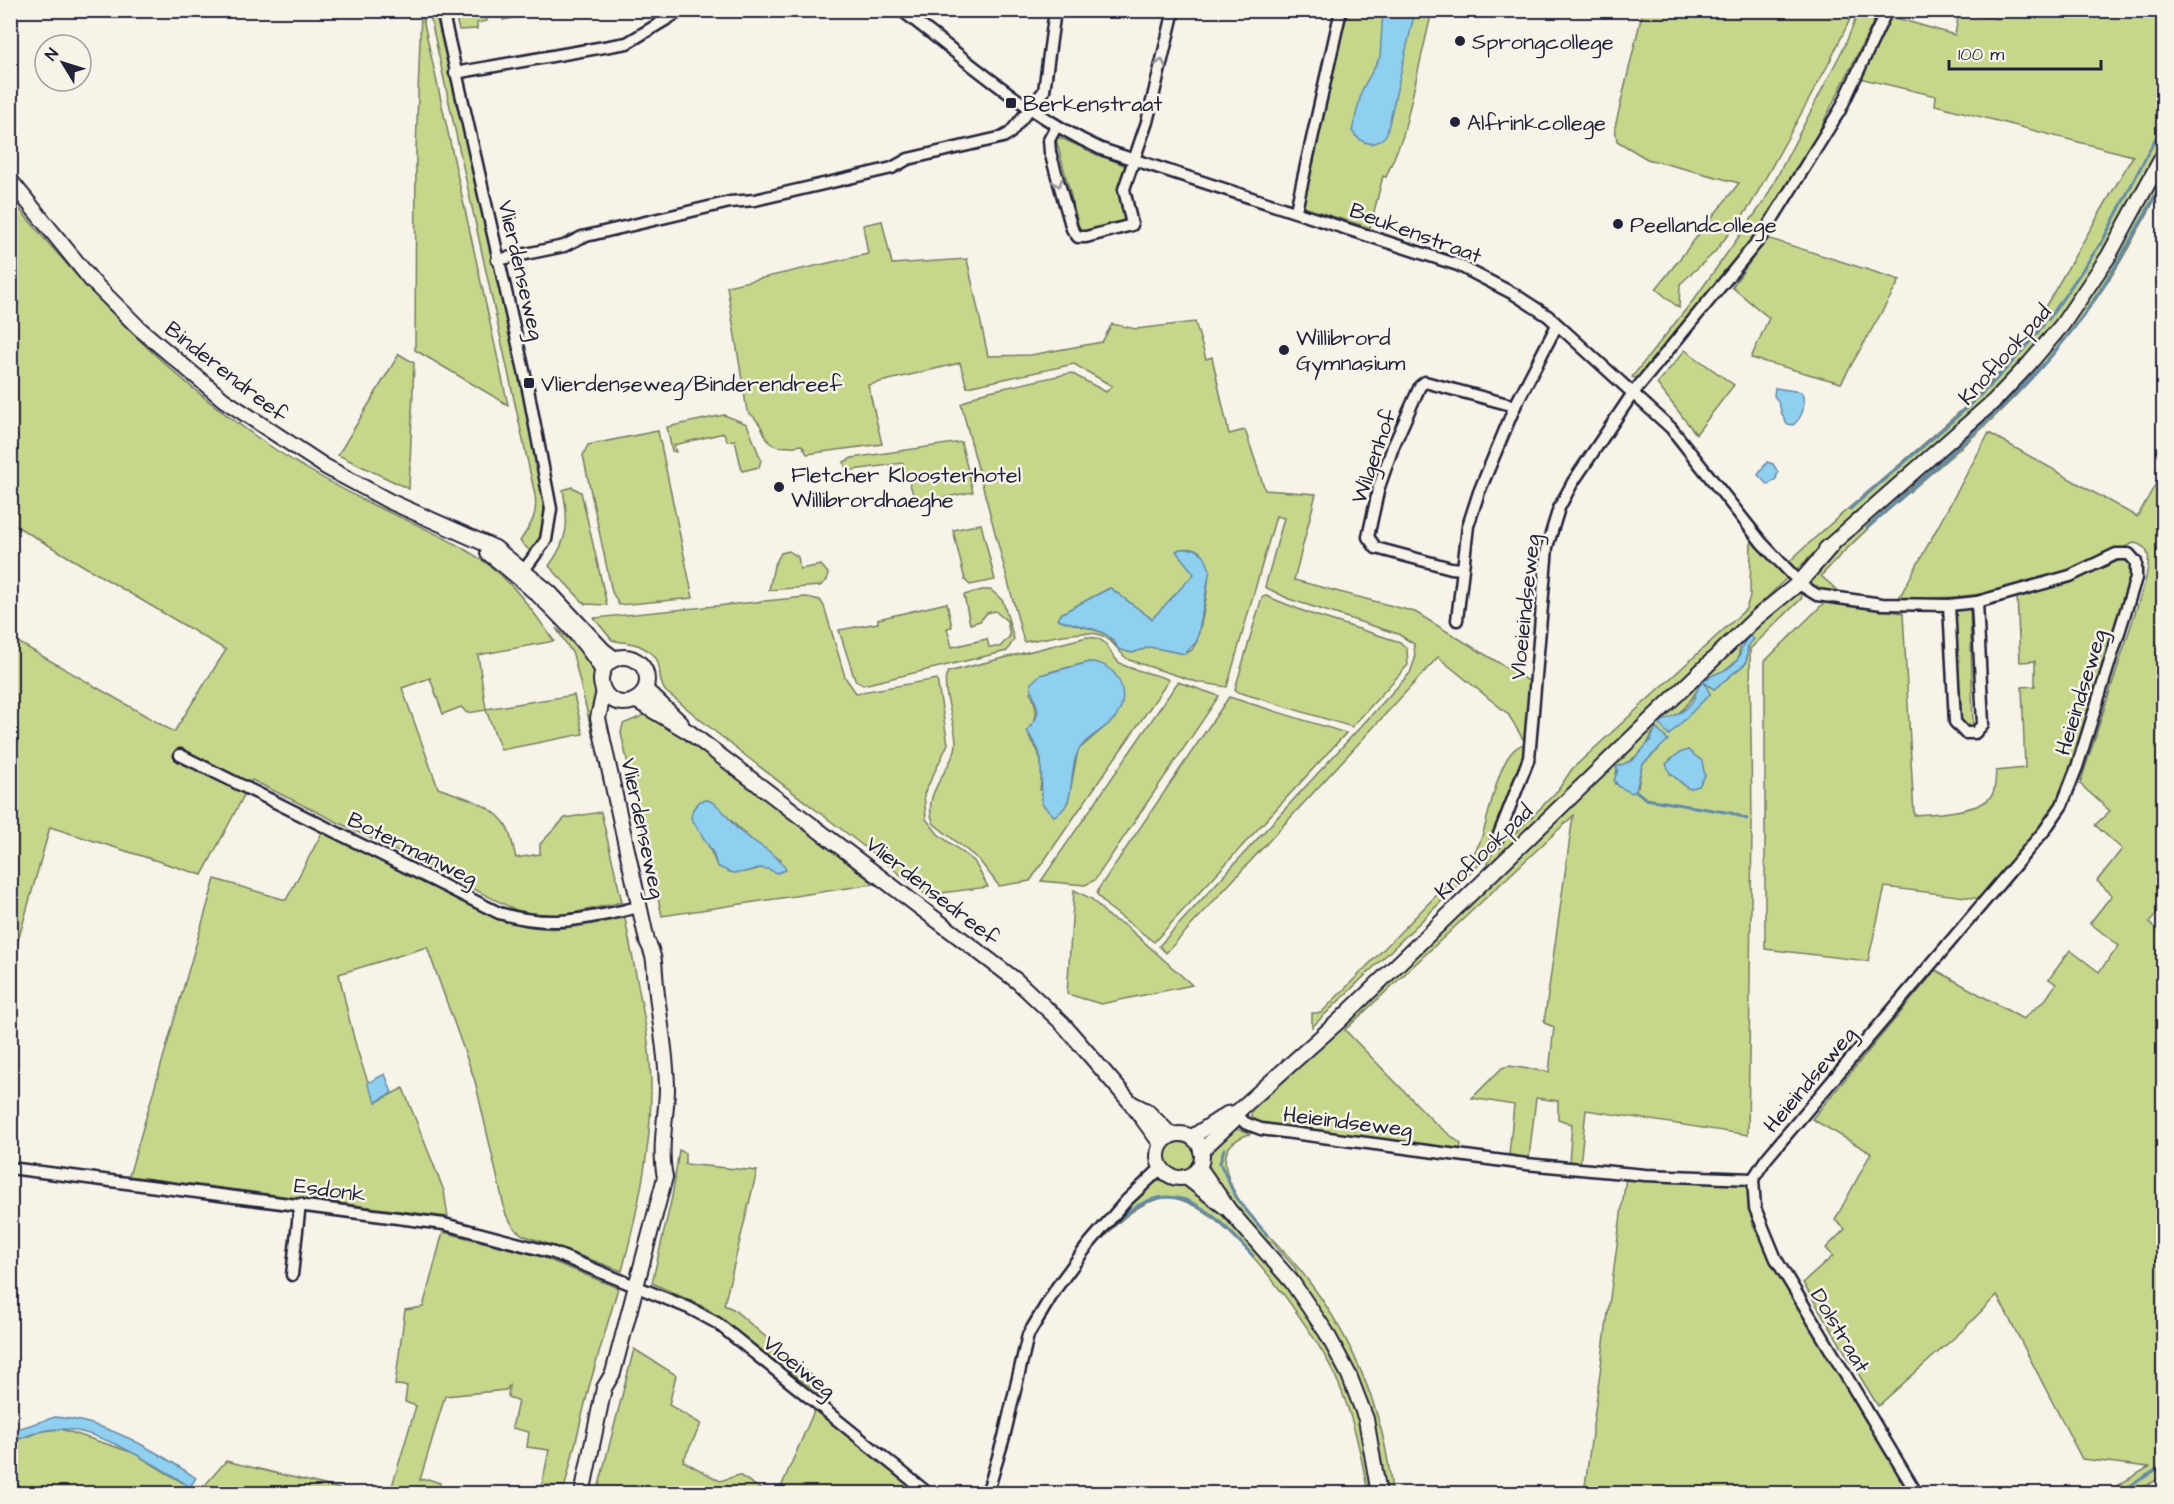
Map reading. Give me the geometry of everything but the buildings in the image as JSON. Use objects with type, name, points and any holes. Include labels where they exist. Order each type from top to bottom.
[{"type":"main road","name":"Knoflookpad","points":[[1201,1151],[1233,1121],[1236,1113],[1339,1021],[1832,545],[1994,401],[2062,324],[2108,257],[2163,154]]},
{"type":"main road","name":"Binderendreef","points":[[10,180],[92,281],[140,329],[224,400],[326,467],[389,501],[495,548],[521,573]]},
{"type":"main road","points":[[521,573],[615,658]]},
{"type":"main road","points":[[521,573],[595,657],[603,671]]},
{"type":"main road","points":[[600,724],[616,702],[635,700],[645,688],[647,678],[644,668],[636,660],[626,657],[615,658],[603,671],[601,681],[604,691],[616,702]]},
{"type":"main road","name":"Vlierdensedreef","points":[[645,688],[689,732]]},
{"type":"main road","name":"Vlierdenseweg","points":[[582,1494],[601,1413],[604,1388],[613,1373],[655,1207],[665,1177],[662,1162],[667,1090],[665,1054],[655,982],[646,955],[647,941],[600,724],[598,710],[604,691]]},
{"type":"main road","name":"Vlierdensedreef","points":[[635,700],[689,732],[1017,981],[1062,1023],[1131,1103],[1147,1111],[1166,1140]]},
{"type":"main road","name":"Knoflookpad","points":[[1192,1137],[1227,1114],[1236,1113]]},
{"type":"main road","points":[[1229,1210],[1186,1177],[1173,1177],[1161,1168],[1158,1156],[1166,1140],[1186,1134],[1192,1137],[1201,1151],[1199,1167],[1229,1210],[1308,1303],[1349,1376],[1366,1419],[1379,1494]]},
{"type":"main road","points":[[1186,1177],[1199,1167]]},
{"type":"street","name":"Vlierdenseweg","points":[[442,10],[526,384],[551,509],[546,540],[521,573]]},
{"type":"street","points":[[456,73],[627,43],[682,10]]},
{"type":"street","name":"Beukenstraat","points":[[901,10],[1056,127],[1101,149],[1296,210],[1458,265],[1514,294],[1557,325],[1671,428],[1750,529],[1797,579],[1817,595],[1854,601],[1949,605],[1977,602],[2070,576],[2116,554],[2129,554]]},
{"type":"street","points":[[497,260],[564,246],[582,237],[730,202],[755,200],[892,168],[908,159],[1003,137],[1010,133],[1044,91],[1055,10]]},
{"type":"street","points":[[1056,127],[1049,140],[1050,152],[1072,229],[1078,237],[1132,225],[1124,189],[1147,122],[1174,10]]},
{"type":"street","points":[[1296,210],[1341,10]]},
{"type":"street","name":"Vloeieindseweg","points":[[1496,842],[1528,758],[1547,547],[1552,524],[1573,482],[1634,393],[1762,236],[1840,110],[1887,10]]},
{"type":"street","points":[[1457,620],[1468,526],[1479,492],[1515,406],[1557,325]]},
{"type":"street","name":"Wilgenhof","points":[[1462,569],[1385,550],[1371,543],[1368,537],[1379,487],[1401,427],[1425,382],[1515,406]]},
{"type":"street","name":"Heieindseweg","points":[[1236,1113],[1245,1123],[1261,1129],[1526,1164],[1645,1175],[1752,1179],[1766,1159],[2044,831],[2062,804],[2077,767],[2136,578],[2136,562],[2129,554]]},
{"type":"street","points":[[1949,605],[1955,722],[1965,733],[1974,733],[1983,724],[1977,602]]},
{"type":"street","name":"Botermanweg","points":[[180,755],[500,913],[523,921],[552,924],[640,907]]},
{"type":"street","name":"Esdonk","points":[[10,1168],[444,1224],[554,1253],[635,1287]]},
{"type":"street","points":[[987,1494],[1004,1437],[1028,1335],[1057,1287],[1088,1245],[1126,1201],[1161,1168]]},
{"type":"street","name":"Dolstraat","points":[[1752,1179],[1755,1208],[1776,1259],[1917,1494]]},
{"type":"street","points":[[292,1275],[300,1204]]},
{"type":"street","name":"Vloeiweg","points":[[635,1287],[689,1308],[717,1323],[929,1494]]},
{"type":"green space","points":[[454,10],[551,11],[503,20],[501,12],[486,15],[487,21],[477,23],[477,29],[459,30]]},
{"type":"green space","points":[[1643,10],[1854,11],[1828,65],[1750,206],[1714,253],[1680,284],[1679,308],[1656,289],[1739,183],[1647,159],[1617,141],[1615,127]]},
{"type":"green space","points":[[421,11],[508,405],[415,350],[416,150]]},
{"type":"green space","points":[[429,11],[438,11],[525,396],[543,490],[545,523],[539,541],[531,552],[520,541],[533,520],[535,495]]},
{"type":"green space","points":[[1344,11],[1432,11],[1403,136],[1386,177],[1383,176],[1370,228],[1300,206]]},
{"type":"green space","points":[[1859,11],[1879,11],[1805,159],[1745,252],[1639,379],[1632,377],[1695,298],[1765,200],[1845,45]]},
{"type":"green space","points":[[2000,11],[2163,11],[2163,140],[2110,243],[2071,302],[2040,343],[1956,429],[1890,483],[1795,571],[1787,564],[1956,416],[2019,352],[2047,318],[2041,314],[2133,156],[1935,105],[1936,96],[1859,78],[1889,16],[1955,35],[1959,12],[1998,19]]},
{"type":"green space","points":[[1058,137],[1126,166],[1129,221],[1088,234],[1079,227],[1056,139]]},
{"type":"green space","points":[[2163,166],[2161,183],[2154,200],[2122,259],[2088,310],[2050,359],[1986,425],[1881,517],[1821,576],[1843,595],[1823,591],[1810,585],[1806,581],[1845,540],[2029,371]]},
{"type":"green space","points":[[10,197],[67,265],[128,329],[193,388],[228,416],[301,466],[365,501],[472,553],[496,571],[514,589],[554,641],[478,655],[486,709],[574,695],[583,734],[501,750],[486,710],[467,713],[461,707],[443,714],[430,678],[402,688],[438,788],[474,801],[498,815],[512,839],[516,858],[540,854],[540,844],[565,818],[601,812],[622,902],[551,918],[522,913],[252,780],[202,875],[50,827],[11,966],[11,638],[174,732],[226,650],[11,523]]},
{"type":"green space","points":[[882,221],[892,264],[967,259],[988,356],[1031,355],[1102,342],[1112,324],[1136,329],[1195,322],[1206,359],[1212,357],[1229,434],[1245,430],[1265,490],[1316,494],[1294,580],[1415,612],[1532,683],[1525,743],[1508,714],[1438,657],[1166,953],[1159,946],[1410,673],[1415,659],[1414,644],[1398,634],[1289,599],[1265,587],[1284,518],[1276,516],[1227,687],[1197,682],[1129,660],[1122,655],[1108,639],[1098,634],[1077,633],[1024,642],[961,404],[981,393],[1071,373],[1106,392],[1112,386],[1074,364],[967,387],[960,363],[868,385],[882,444],[807,454],[802,445],[787,447],[771,444],[756,419],[747,411],[727,286],[868,254],[863,225]],"holes":[[[1180,549],[1194,549],[1202,554],[1208,576],[1205,605],[1197,641],[1192,650],[1185,654],[1150,647],[1132,653],[1118,649],[1114,642],[1101,632],[1059,619],[1062,613],[1110,588],[1152,619],[1195,574],[1177,552]]]},
{"type":"green space","points":[[1767,238],[1900,280],[1841,383],[1751,358],[1769,318],[1732,287]]},
{"type":"green space","points":[[1685,350],[1734,385],[1696,434],[1657,384]]},
{"type":"green space","points":[[399,354],[414,363],[409,489],[338,455]]},
{"type":"green space","points":[[724,415],[747,424],[761,460],[759,467],[742,471],[735,440],[727,441],[724,433],[674,445],[676,452],[672,451],[667,427]]},
{"type":"green space","points":[[658,431],[693,598],[619,605],[612,592],[583,455],[588,445]]},
{"type":"green space","points":[[1989,433],[2137,517],[2163,471],[2163,521],[2159,528],[2164,531],[2164,779],[2161,783],[2164,788],[2164,905],[2149,923],[2164,935],[2163,1488],[2158,1479],[2134,1493],[2105,1493],[2149,1467],[2082,1459],[1997,1295],[1964,1329],[1878,1406],[1803,1283],[1833,1256],[1826,1248],[1845,1229],[1835,1220],[1871,1153],[1812,1119],[1936,970],[2023,1019],[2046,999],[2056,984],[2049,979],[2070,950],[2099,972],[2119,946],[2090,923],[2112,895],[2097,881],[2122,849],[2095,825],[2110,811],[2080,784],[2145,582],[2148,553],[2141,545],[2134,543],[2087,565],[2030,584],[1964,596],[1899,598]]},
{"type":"green space","points":[[961,442],[973,492],[916,503],[903,463],[853,470],[845,467],[844,462],[852,458]]},
{"type":"green space","points":[[572,487],[581,492],[607,605],[585,604],[549,566],[556,556],[566,530],[563,490]]},
{"type":"green space","points":[[981,524],[995,580],[970,585],[965,580],[953,530]]},
{"type":"green space","points":[[1751,536],[1789,576],[1490,866],[1487,863],[1500,840],[1518,831],[1558,790],[1572,769],[1746,609],[1750,596]]},
{"type":"green space","points":[[789,551],[798,557],[800,569],[821,565],[828,573],[827,580],[820,586],[769,590],[774,566],[781,553]]},
{"type":"green space","points":[[2121,560],[2132,562],[2133,568],[2061,804],[1982,899],[1885,887],[1868,961],[1765,949],[1765,661],[1826,601],[1903,613],[1914,815],[1968,809],[1987,801],[1992,795],[1996,771],[2025,768],[2022,687],[2035,686],[2035,661],[2020,662],[2017,595],[2070,580]]},
{"type":"green space","points":[[1798,588],[1802,598],[1750,649],[1752,826],[1748,1135],[1586,1110],[1580,1165],[1569,1163],[1572,1124],[1558,1119],[1558,1101],[1536,1098],[1529,1158],[1509,1155],[1514,1105],[1472,1098],[1502,1068],[1509,1066],[1549,1072],[1554,1027],[1544,1023],[1573,816],[1345,1030],[1435,1123],[1461,1144],[1460,1150],[1253,1123],[1251,1116],[1253,1106],[1321,1045],[1748,633]],"holes":[[[1750,637],[1746,663],[1714,689],[1705,681],[1722,674],[1738,660],[1740,646]],[[1703,683],[1710,694],[1666,730],[1663,728],[1664,720],[1682,710]],[[1652,733],[1658,750],[1642,765],[1638,787],[1615,784],[1617,768],[1643,750]],[[1688,750],[1686,787],[1670,773],[1670,760]]]},
{"type":"green space","points":[[991,590],[1003,601],[1014,639],[1007,651],[863,685],[855,680],[839,630],[878,623],[878,619],[947,603],[952,627],[947,628],[952,647],[987,639],[989,647],[1000,647],[1010,636],[1007,621],[995,611],[987,613],[980,621],[970,624],[964,595]]},
{"type":"green space","points":[[1266,596],[1308,613],[1400,642],[1407,649],[1408,665],[1352,727],[1238,692],[1235,689],[1262,597]]},
{"type":"green space","points":[[806,597],[820,600],[824,606],[845,677],[856,693],[937,679],[948,744],[924,794],[926,819],[938,834],[974,861],[988,887],[926,895],[668,694],[661,683],[655,657],[639,645],[612,640],[594,618]]},
{"type":"green space","points":[[1970,605],[1973,724],[1960,728],[1954,608]]},
{"type":"green space","points":[[556,628],[593,661],[599,693],[592,722],[593,736],[573,654]]},
{"type":"green space","points":[[1087,637],[1101,640],[1117,661],[1123,665],[1169,680],[1030,881],[999,886],[979,860],[934,824],[931,814],[933,795],[955,750],[956,743],[946,694],[945,684],[948,672]],"holes":[[[1090,662],[1115,718],[1078,750],[1068,802],[1040,790],[1041,762],[1034,743],[1029,737],[1036,714],[1030,692],[1050,672]]]},
{"type":"green space","points":[[1178,682],[1219,696],[1095,880],[1085,885],[1041,881]]},
{"type":"green space","points":[[1229,697],[1346,733],[1154,942],[1107,906],[1097,894]]},
{"type":"green space","points":[[649,713],[684,733],[874,884],[662,916],[621,733],[623,724]],"holes":[[[708,800],[751,840],[781,859],[777,873],[762,868],[738,872],[717,866],[693,809],[700,801]]]},
{"type":"green space","points":[[1525,744],[1524,757],[1490,850],[1483,861],[1312,1027],[1312,1013],[1321,1013],[1467,864],[1481,839],[1502,769],[1516,748]]},
{"type":"green space","points":[[323,831],[517,924],[558,928],[584,926],[625,918],[647,1035],[651,1095],[650,1125],[642,1184],[622,1271],[523,1235],[515,1229],[506,1215],[475,1081],[427,947],[339,974],[354,1039],[370,1087],[377,1102],[403,1088],[444,1191],[448,1217],[129,1176],[215,879],[286,900]]},
{"type":"green space","points":[[1074,890],[1092,899],[1110,918],[1126,926],[1192,985],[1101,1004],[1067,994]]},
{"type":"green space","points":[[1233,1128],[1252,1133],[1238,1139],[1227,1152],[1225,1165],[1232,1186],[1246,1210],[1295,1264],[1314,1289],[1348,1343],[1361,1371],[1381,1431],[1392,1493],[1386,1493],[1374,1424],[1362,1390],[1337,1339],[1299,1283],[1295,1268],[1274,1244],[1261,1238],[1205,1169],[1207,1151]]},
{"type":"green space","points":[[1179,1141],[1190,1145],[1194,1156],[1190,1167],[1179,1171],[1168,1167],[1164,1156],[1168,1145]]},
{"type":"green space","points":[[679,1150],[685,1153],[685,1164],[757,1171],[724,1305],[733,1309],[823,1386],[828,1401],[706,1308],[652,1283],[672,1197]]},
{"type":"green space","points":[[1626,1177],[1737,1183],[1748,1186],[1753,1225],[1909,1493],[1584,1494]]},
{"type":"green space","points":[[1159,1180],[1191,1185],[1259,1251],[1305,1309],[1340,1367],[1363,1429],[1375,1493],[1368,1493],[1352,1421],[1343,1394],[1326,1359],[1310,1331],[1288,1301],[1264,1269],[1237,1240],[1211,1217],[1185,1202],[1163,1198],[1147,1203],[1132,1212],[1107,1235],[1102,1231],[1147,1191],[1145,1189]]},
{"type":"green space","points":[[443,1232],[542,1257],[618,1288],[589,1387],[565,1486],[542,1485],[549,1450],[527,1447],[529,1432],[512,1428],[518,1401],[508,1397],[509,1386],[506,1390],[445,1396],[420,1480],[428,1479],[440,1483],[437,1493],[390,1493],[416,1406],[405,1402],[407,1386],[395,1385],[405,1310],[423,1307]]},
{"type":"green space","points":[[634,1349],[676,1375],[669,1405],[701,1424],[683,1461],[720,1481],[739,1475],[767,1493],[597,1493]]},
{"type":"green space","points":[[815,1409],[921,1493],[778,1494]]},
{"type":"green space","points":[[61,1429],[134,1453],[190,1487],[187,1494],[11,1493],[10,1442],[43,1431]]},
{"type":"green space","points":[[226,1461],[357,1493],[217,1493],[205,1485]]},
{"type":"water","points":[[1383,11],[1415,11],[1387,133],[1379,141],[1369,143],[1360,139],[1352,131],[1362,90],[1380,57]]},
{"type":"water","points":[[1775,388],[1801,392],[1803,396],[1803,410],[1793,425],[1788,424],[1783,418],[1779,403],[1774,396]]},
{"type":"water","points":[[1767,462],[1773,464],[1778,472],[1776,479],[1768,485],[1758,475]]},
{"type":"water","points":[[1195,549],[1204,555],[1210,570],[1197,641],[1185,654],[1150,647],[1132,653],[1118,649],[1114,641],[1101,632],[1058,619],[1062,613],[1110,588],[1152,619],[1194,574],[1176,551]]},
{"type":"water","points":[[1750,636],[1754,639],[1748,646],[1746,663],[1714,689],[1704,682],[1710,694],[1669,735],[1660,725],[1661,722],[1688,707],[1699,685],[1707,678],[1733,665]]},
{"type":"water","points":[[1090,662],[1099,663],[1113,672],[1121,687],[1122,704],[1115,718],[1080,748],[1074,762],[1071,789],[1066,805],[1054,816],[1042,804],[1041,759],[1027,731],[1035,720],[1038,710],[1031,683],[1040,675]]},
{"type":"water","points":[[1656,728],[1668,740],[1642,765],[1636,791],[1632,793],[1619,787],[1614,780],[1618,770],[1616,767],[1633,760],[1650,741]]},
{"type":"water","points":[[1688,750],[1702,761],[1705,776],[1699,786],[1689,789],[1670,773],[1666,764],[1679,753]]},
{"type":"water","points":[[708,800],[718,806],[742,833],[778,859],[786,870],[777,873],[760,868],[735,873],[717,866],[713,853],[691,818],[693,809],[700,801]]},
{"type":"water","points":[[385,1074],[392,1093],[376,1102],[367,1083]]},
{"type":"water","points":[[55,1417],[93,1424],[129,1438],[196,1478],[190,1487],[128,1450],[92,1435],[75,1431],[47,1430],[11,1442],[11,1431]]},
{"type":"waterway","points":[[2048,320],[2103,240],[2164,122]]},
{"type":"waterway","points":[[1867,528],[2000,408],[2060,345],[2109,277],[2164,179]]},
{"type":"waterway","points":[[1850,509],[1977,398],[2001,375],[2044,324]]},
{"type":"waterway","points":[[1636,791],[1646,799],[1731,813],[1747,819]]},
{"type":"waterway","points":[[1224,1149],[1220,1163],[1236,1198],[1267,1235]]},
{"type":"waterway","points":[[1107,1232],[1128,1212],[1148,1201],[1167,1197],[1184,1200],[1202,1208],[1219,1221],[1253,1256]]},
{"type":"waterway","points":[[2117,1494],[2164,1465]]},
{"type":"place","name":"Sprongcollege","points":[[1460,41]]},
{"type":"place","name":"Berkenstraat","points":[[1011,103]]},
{"type":"place","name":"Alfrinkcollege","points":[[1455,122]]},
{"type":"place","name":"Peellandcollege","points":[[1618,224]]},
{"type":"place","name":"Willibrord Gymnasium","points":[[1284,350]]},
{"type":"place","name":"Vlierdenseweg/Binderendreef","points":[[529,383]]},
{"type":"place","name":"Fletcher Kloosterhotel Willibrordhaeghe","points":[[779,487]]}]
